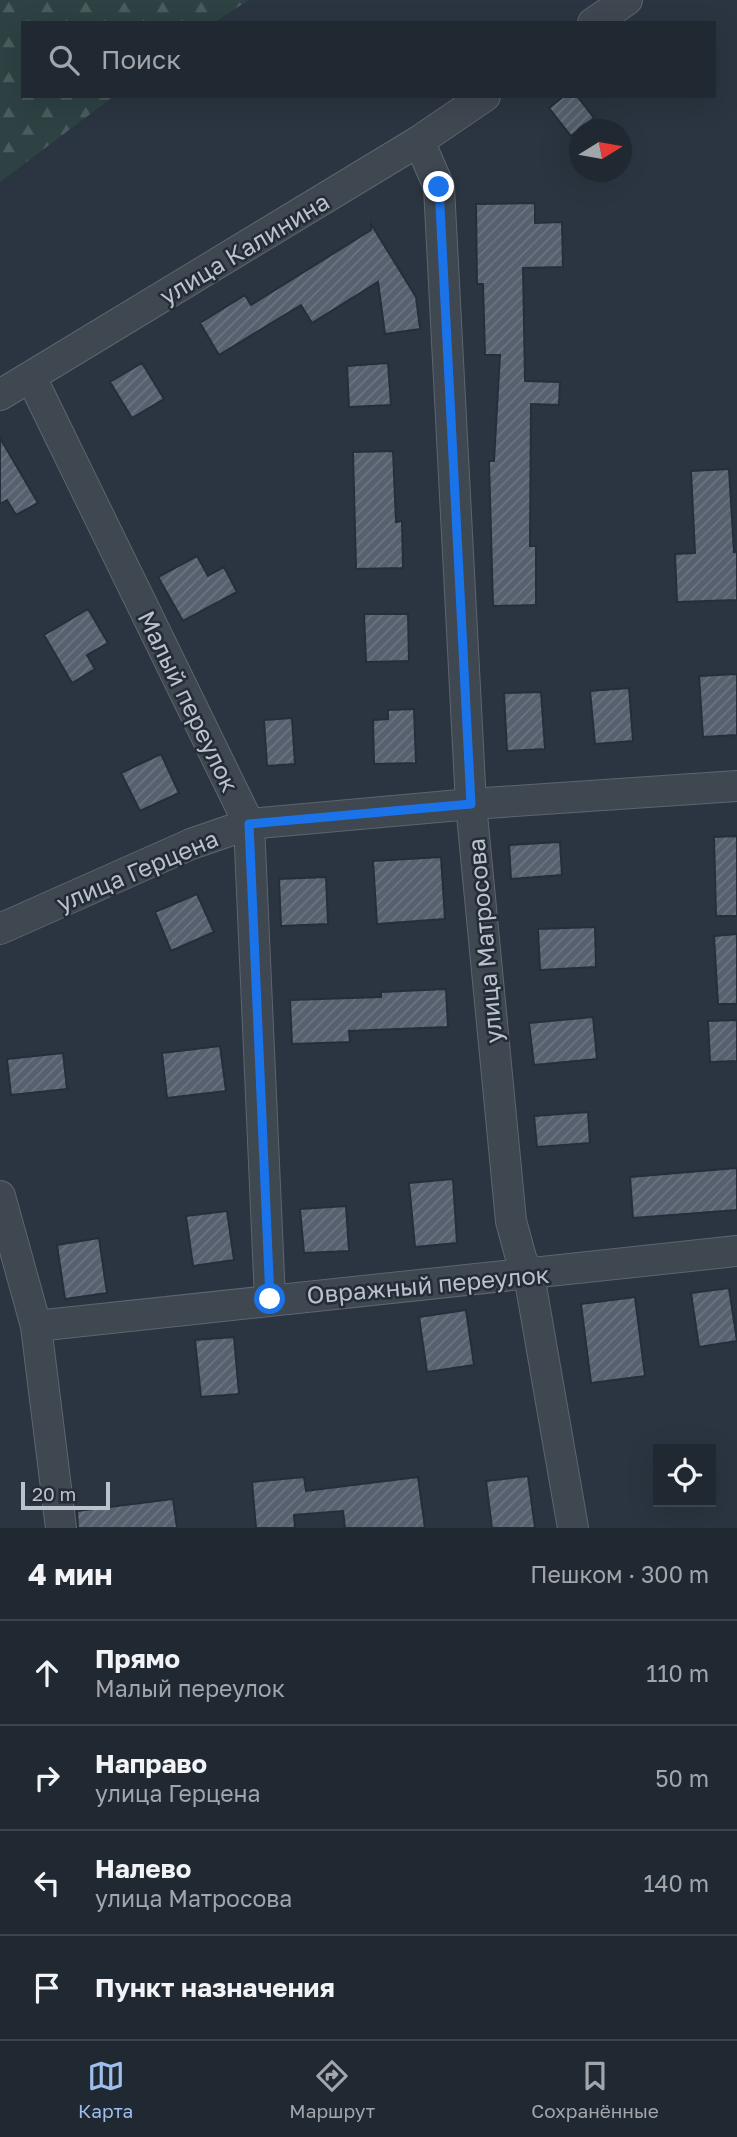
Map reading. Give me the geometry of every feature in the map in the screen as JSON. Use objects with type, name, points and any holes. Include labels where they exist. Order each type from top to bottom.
[{"type":"street","points":[[596,21],[627,0]]},
{"type":"street","name":"улица Калинина","points":[[0,396],[419,141],[482,98]]},
{"type":"street","name":"улица Матросова","points":[[419,141],[439,187],[471,804],[511,1221],[521,1258],[529,1275],[573,1528]]},
{"type":"street","name":"Малый переулок","points":[[31,377],[249,824],[270,1299]]},
{"type":"street","name":"улица Герцена","points":[[0,929],[191,844],[249,824],[471,804],[737,786]]},
{"type":"street","points":[[0,1196],[36,1326],[61,1528]]},
{"type":"street","name":"Овражный переулок","points":[[36,1326],[737,1251]]},
{"type":"green space","points":[[0,0],[249,0],[216,21],[21,21],[21,98],[111,98],[0,182]]},
{"type":"building","points":[[562,98],[579,98],[594,118],[569,119],[569,133],[549,108]]},
{"type":"building","points":[[535,203],[535,223],[562,222],[563,267],[523,268],[525,381],[560,382],[559,405],[531,404],[530,546],[536,546],[536,605],[493,606],[489,461],[494,461],[500,355],[485,355],[483,284],[477,284],[476,204]]},
{"type":"building","points":[[371,224],[416,297],[420,329],[385,334],[378,282],[312,323],[301,305],[219,355],[200,323],[245,295],[251,305],[371,230]]},
{"type":"building","points":[[142,363],[164,399],[132,418],[110,382]]},
{"type":"building","points":[[388,363],[391,405],[349,407],[347,366]]},
{"type":"building","points":[[0,438],[38,503],[16,515],[7,500],[0,504]]},
{"type":"building","points":[[393,451],[396,522],[402,521],[403,568],[356,569],[353,452]]},
{"type":"building","points":[[729,469],[734,552],[737,552],[737,600],[677,602],[675,554],[695,553],[691,471]]},
{"type":"building","points":[[197,556],[208,576],[224,567],[237,592],[183,621],[158,577]]},
{"type":"building","points":[[88,609],[108,643],[87,655],[95,669],[72,683],[44,635]]},
{"type":"building","points":[[364,614],[408,614],[409,661],[366,662]]},
{"type":"building","points":[[737,674],[737,735],[703,737],[699,676]]},
{"type":"building","points":[[629,688],[633,741],[595,744],[590,691]]},
{"type":"building","points":[[541,692],[545,749],[507,751],[504,693]]},
{"type":"building","points":[[414,709],[416,763],[374,764],[373,720],[388,719],[388,710]]},
{"type":"building","points":[[292,718],[295,764],[267,766],[264,720]]},
{"type":"building","points":[[161,754],[179,793],[140,811],[121,773]]},
{"type":"building","points":[[737,836],[737,916],[716,916],[714,837]]},
{"type":"building","points":[[560,842],[562,875],[511,879],[509,845]]},
{"type":"building","points":[[441,857],[445,919],[377,924],[373,861]]},
{"type":"building","points":[[326,877],[328,924],[281,926],[279,879]]},
{"type":"building","points":[[197,894],[214,932],[171,951],[155,912]]},
{"type":"building","points":[[595,927],[596,967],[540,970],[538,929]]},
{"type":"building","points":[[737,934],[737,1004],[718,1004],[714,936]]},
{"type":"building","points":[[446,989],[448,1027],[349,1031],[350,1042],[292,1044],[290,1000],[381,997],[381,992]]},
{"type":"building","points":[[593,1017],[597,1059],[534,1065],[529,1023]]},
{"type":"building","points":[[737,1020],[737,1061],[710,1062],[708,1021]]},
{"type":"building","points":[[220,1046],[226,1091],[167,1098],[162,1053]]},
{"type":"building","points":[[63,1053],[67,1089],[11,1095],[7,1059]]},
{"type":"building","points":[[588,1112],[590,1143],[537,1147],[534,1116]]},
{"type":"building","points":[[737,1168],[737,1210],[633,1218],[630,1177]]},
{"type":"building","points":[[453,1179],[457,1243],[415,1247],[409,1183]]},
{"type":"building","points":[[346,1206],[349,1251],[304,1253],[300,1209]]},
{"type":"building","points":[[227,1211],[234,1260],[193,1266],[186,1216]]},
{"type":"building","points":[[99,1238],[107,1293],[65,1299],[57,1245]]},
{"type":"building","points":[[729,1288],[737,1341],[699,1347],[691,1293]]},
{"type":"building","points":[[635,1297],[645,1376],[591,1383],[581,1304]]},
{"type":"building","points":[[466,1310],[474,1365],[427,1372],[419,1317]]},
{"type":"building","points":[[234,1337],[239,1394],[201,1397],[195,1340]]},
{"type":"building","points":[[528,1476],[535,1528],[492,1528],[486,1481]]},
{"type":"building","points":[[304,1477],[306,1491],[418,1477],[425,1528],[345,1528],[343,1511],[294,1515],[295,1528],[256,1528],[252,1482]]},
{"type":"building","points":[[173,1499],[177,1528],[78,1528],[77,1511]]},
{"type":"route","points":[[270,1299],[249,824],[471,804],[439,187]]}]
